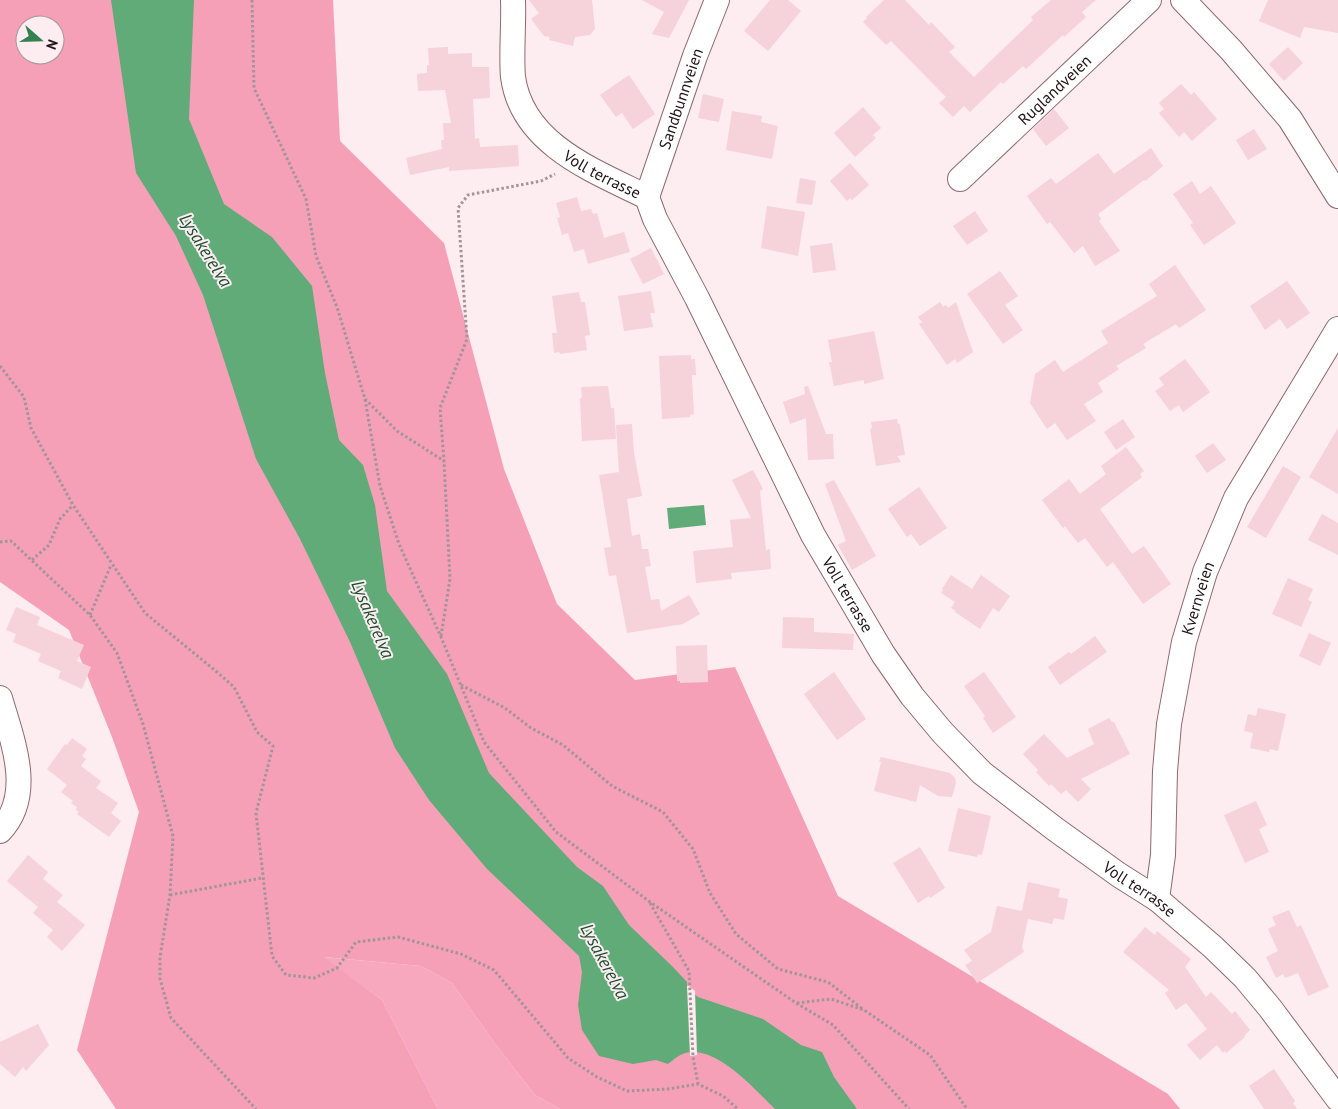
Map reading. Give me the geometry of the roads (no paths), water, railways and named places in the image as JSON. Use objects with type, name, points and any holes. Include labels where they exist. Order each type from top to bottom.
[{"type":"street","name":"Voll terrasse","points":[[513,0],[513,77],[521,106],[533,126],[578,162],[646,197],[813,535],[883,654],[912,696],[943,733],[982,773],[1054,829],[1119,875],[1158,899],[1213,947],[1245,978],[1270,1008],[1338,1099]]},
{"type":"street","name":"Sandbunnveien","points":[[646,197],[695,56],[717,0]]},
{"type":"street","name":"Ruglandveien","points":[[960,179],[1149,0]]},
{"type":"street","points":[[1184,0],[1290,119],[1338,196]]},
{"type":"street","name":"Kvernveien","points":[[1158,899],[1163,855],[1165,771],[1169,724],[1184,642],[1205,572],[1236,498],[1338,329]]},
{"type":"street","points":[[0,698],[16,755],[19,794],[11,818],[0,831]]},
{"type":"water","name":"Lysakerelva","points":[[111,0],[194,0],[189,119],[224,204],[272,237],[312,286],[325,373],[339,440],[363,465],[375,505],[387,591],[447,674],[489,773],[577,867],[603,886],[629,925],[687,982],[687,988],[698,997],[763,1019],[801,1045],[822,1052],[834,1077],[857,1109],[775,1109],[734,1070],[710,1056],[697,1052],[685,1053],[668,1064],[656,1060],[633,1064],[599,1056],[582,1030],[578,1005],[582,972],[579,956],[487,869],[429,800],[395,748],[350,642],[300,539],[256,459],[203,295],[176,236],[136,173]]},
{"type":"water","points":[[704,505],[706,525],[669,529],[667,508]]}]
